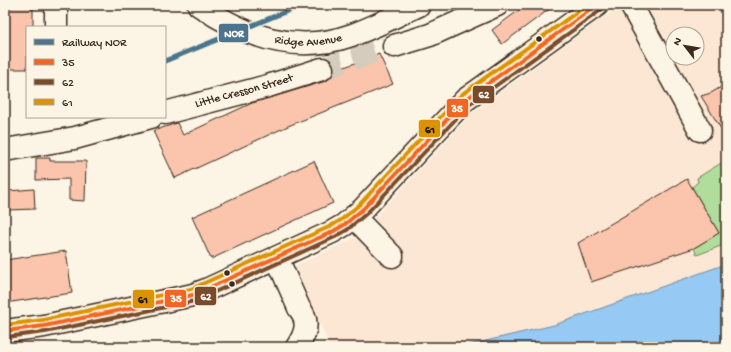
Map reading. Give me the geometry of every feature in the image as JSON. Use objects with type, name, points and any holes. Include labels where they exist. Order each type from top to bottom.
[{"type":"street","points":[[56,5],[56,26]]},
{"type":"street","name":"Ridge Avenue","points":[[199,5],[217,18],[232,26],[270,40],[293,43],[320,42],[357,33],[419,5]]},
{"type":"street","points":[[394,46],[430,35],[497,5]]},
{"type":"street","points":[[5,331],[44,326],[192,295],[332,232],[354,217],[465,100],[597,5]]},
{"type":"street","points":[[631,5],[700,130]]},
{"type":"street","name":"Little Cresson Street","points":[[166,113],[268,86],[322,68]]},
{"type":"street","points":[[5,150],[75,138],[147,118]]},
{"type":"street","points":[[354,217],[392,256]]},
{"type":"street","points":[[277,258],[299,308],[304,314],[307,322],[306,330],[298,347]]},
{"type":"street","points":[[284,347],[292,333],[299,308]]},
{"type":"shaded area","points":[[623,5],[726,5],[726,264],[554,325],[460,347],[330,347],[295,266],[357,237],[472,113],[598,21]]},
{"type":"green space","points":[[726,160],[726,244],[697,255],[694,248],[719,233],[692,187],[698,182],[697,178]]},
{"type":"water","points":[[726,264],[726,347],[460,347],[554,325]]},
{"type":"building","points":[[5,5],[33,5],[33,26],[26,26],[26,69],[5,69]]},
{"type":"building","points":[[526,5],[555,5],[502,44],[492,30]]},
{"type":"building","points":[[379,54],[393,84],[288,126],[175,178],[153,131],[177,123],[183,135],[252,103],[326,81],[331,77],[334,71]]},
{"type":"building","points":[[726,84],[726,137],[701,96],[711,93]]},
{"type":"building","points":[[36,158],[50,158],[50,161],[86,161],[85,201],[69,200],[69,179],[36,180]]},
{"type":"building","points":[[314,161],[333,203],[211,259],[192,217]]},
{"type":"building","points":[[687,179],[719,233],[694,248],[591,282],[578,243]]},
{"type":"building","points":[[34,189],[35,209],[8,210],[8,191]]},
{"type":"building","points":[[66,251],[72,293],[5,303],[5,260]]},
{"type":"tunnel","points":[[322,69],[394,46]]},
{"type":"rail line","name":"NOR","points":[[166,61],[302,5]]},
{"type":"transit line","name":"61","points":[[5,325],[43,320],[191,289],[329,227],[341,220],[359,205],[461,95],[587,5]]},
{"type":"transit line","name":"35","points":[[5,331],[44,326],[193,295],[332,232],[344,225],[363,209],[465,100],[597,5]]},
{"type":"transit line","name":"62","points":[[6,337],[45,332],[195,301],[335,237],[347,230],[367,213],[469,105],[601,10]]}]
